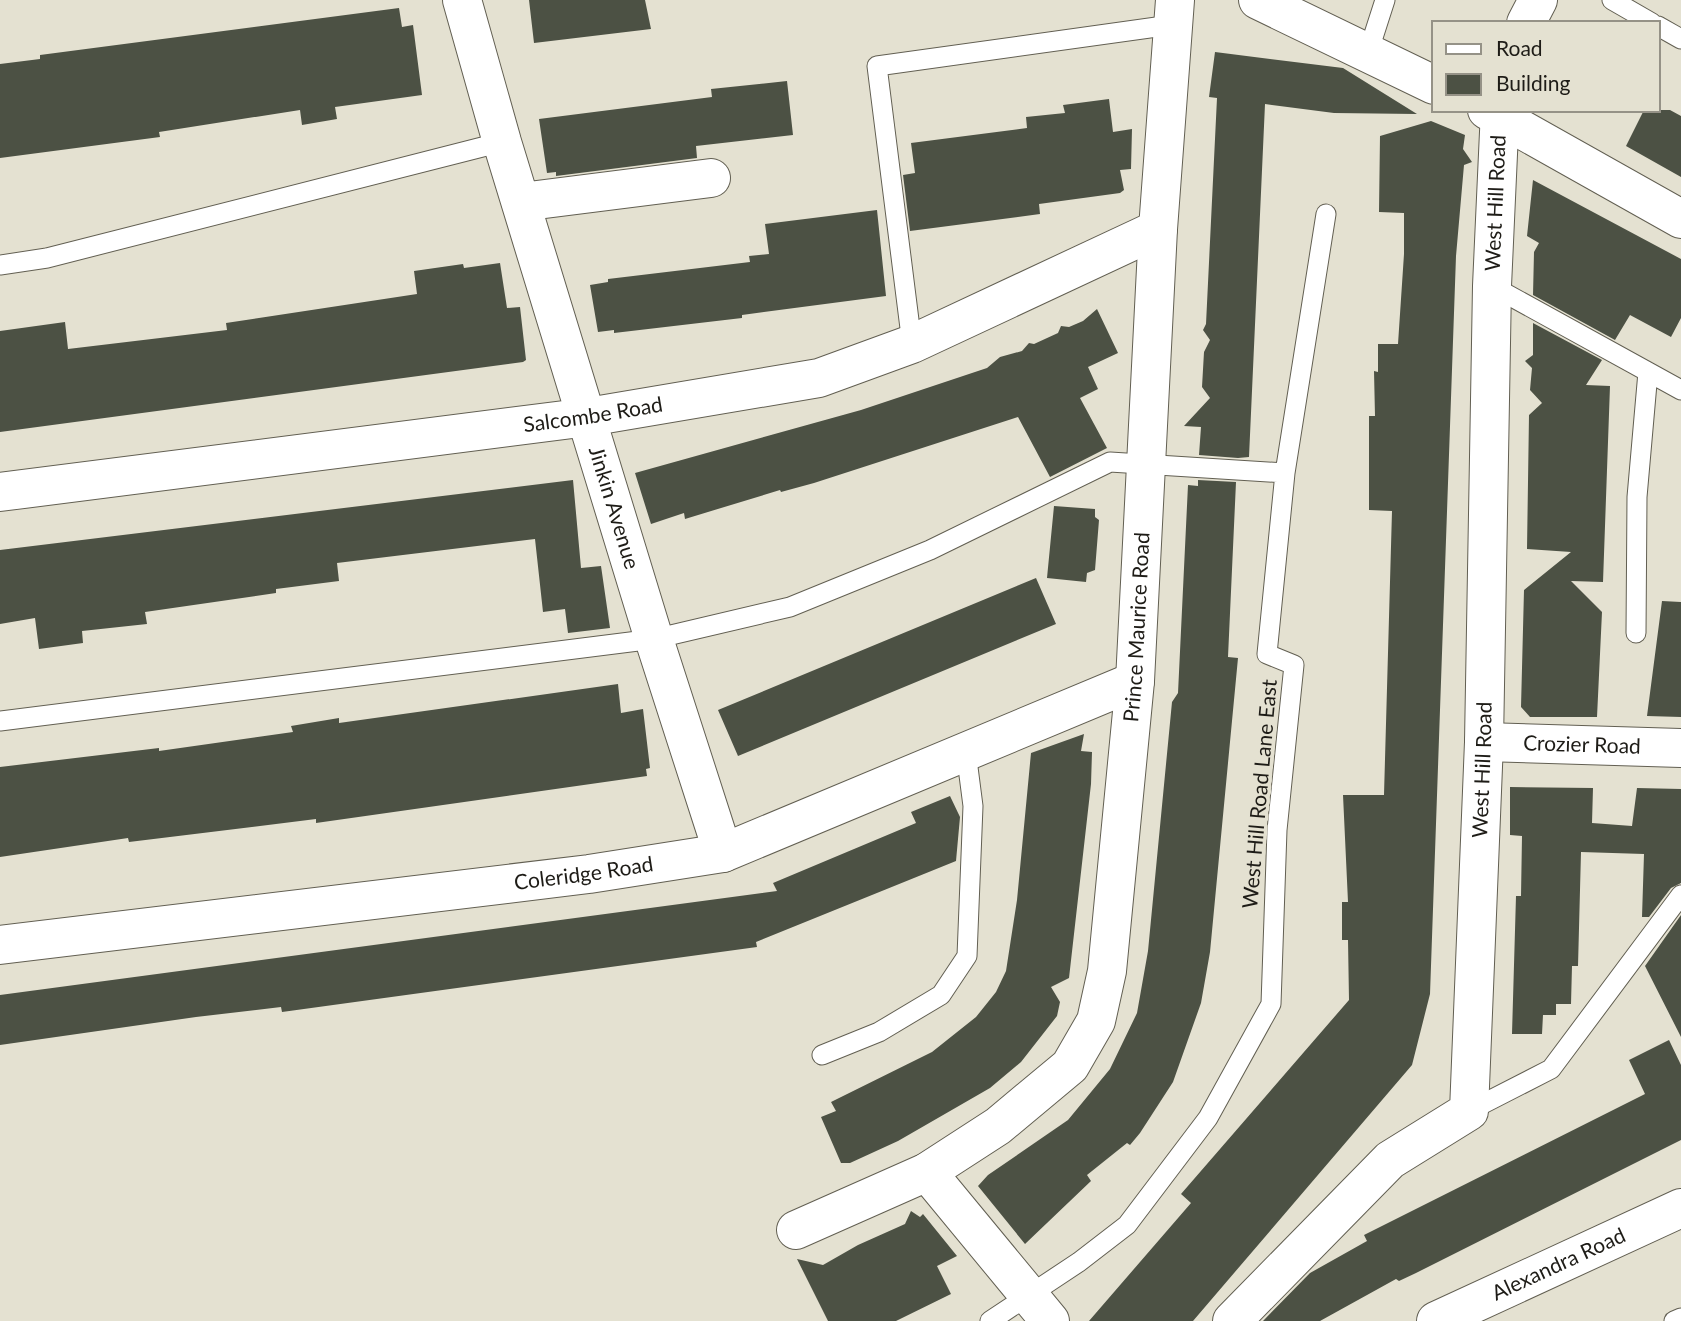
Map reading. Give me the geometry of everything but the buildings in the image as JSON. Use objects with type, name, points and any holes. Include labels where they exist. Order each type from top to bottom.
[{"type":"street","name":"Jinkin Avenue","points":[[462,0],[502,142],[588,416],[654,639],[723,853]]},
{"type":"street","points":[[1258,0],[1432,84]]},
{"type":"street","points":[[1527,21],[1538,0]]},
{"type":"street","name":"Prince Maurice Road","points":[[796,1230],[927,1172],[998,1126],[1070,1066],[1096,1021],[1107,971],[1135,681],[1149,463],[1158,229],[1173,12]]},
{"type":"street","points":[[1495,112],[1681,219]]},
{"type":"street","name":"West Hill Road","points":[[1469,1111],[1484,742],[1495,112]]},
{"type":"street","points":[[521,202],[711,178]]},
{"type":"street","name":"Salcombe Road","points":[[0,492],[588,416],[819,378],[912,344],[1158,229]]},
{"type":"street","name":"Coleridge Road","points":[[0,945],[589,874],[723,853],[1135,681]]},
{"type":"street","name":"Crozier Road","points":[[1484,742],[1681,748]]},
{"type":"street","points":[[1232,1321],[1390,1160],[1469,1111]]},
{"type":"street","points":[[927,1172],[1039,1307]]},
{"type":"street","name":"Alexandra Road","points":[[1436,1321],[1681,1208]]},
{"type":"lane","points":[[1368,53],[1385,0]]},
{"type":"lane","points":[[1612,0],[1649,21]]},
{"type":"lane","points":[[912,344],[877,66],[1173,12]]},
{"type":"lane","points":[[1660,27],[1681,39]]},
{"type":"lane","points":[[0,265],[47,258],[502,142]]},
{"type":"lane","name":"West Hill Road Lane East","points":[[1039,1307],[1079,1262],[1127,1225],[1208,1118],[1271,1004],[1277,830],[1294,665],[1267,654],[1285,473],[1326,214]]},
{"type":"lane","points":[[1492,286],[1681,390]]},
{"type":"lane","points":[[1636,633],[1637,497],[1648,372]]},
{"type":"lane","points":[[0,721],[654,639],[790,607],[930,550],[1110,461],[1285,473]]},
{"type":"lane","points":[[822,1055],[879,1032],[941,995],[967,956],[974,806],[966,752]]},
{"type":"lane","points":[[1469,1111],[1551,1069],[1681,895]]},
{"type":"lane","points":[[990,1321],[1039,1307]]},
{"type":"lane","points":[[1674,1321],[1681,1318]]}]
